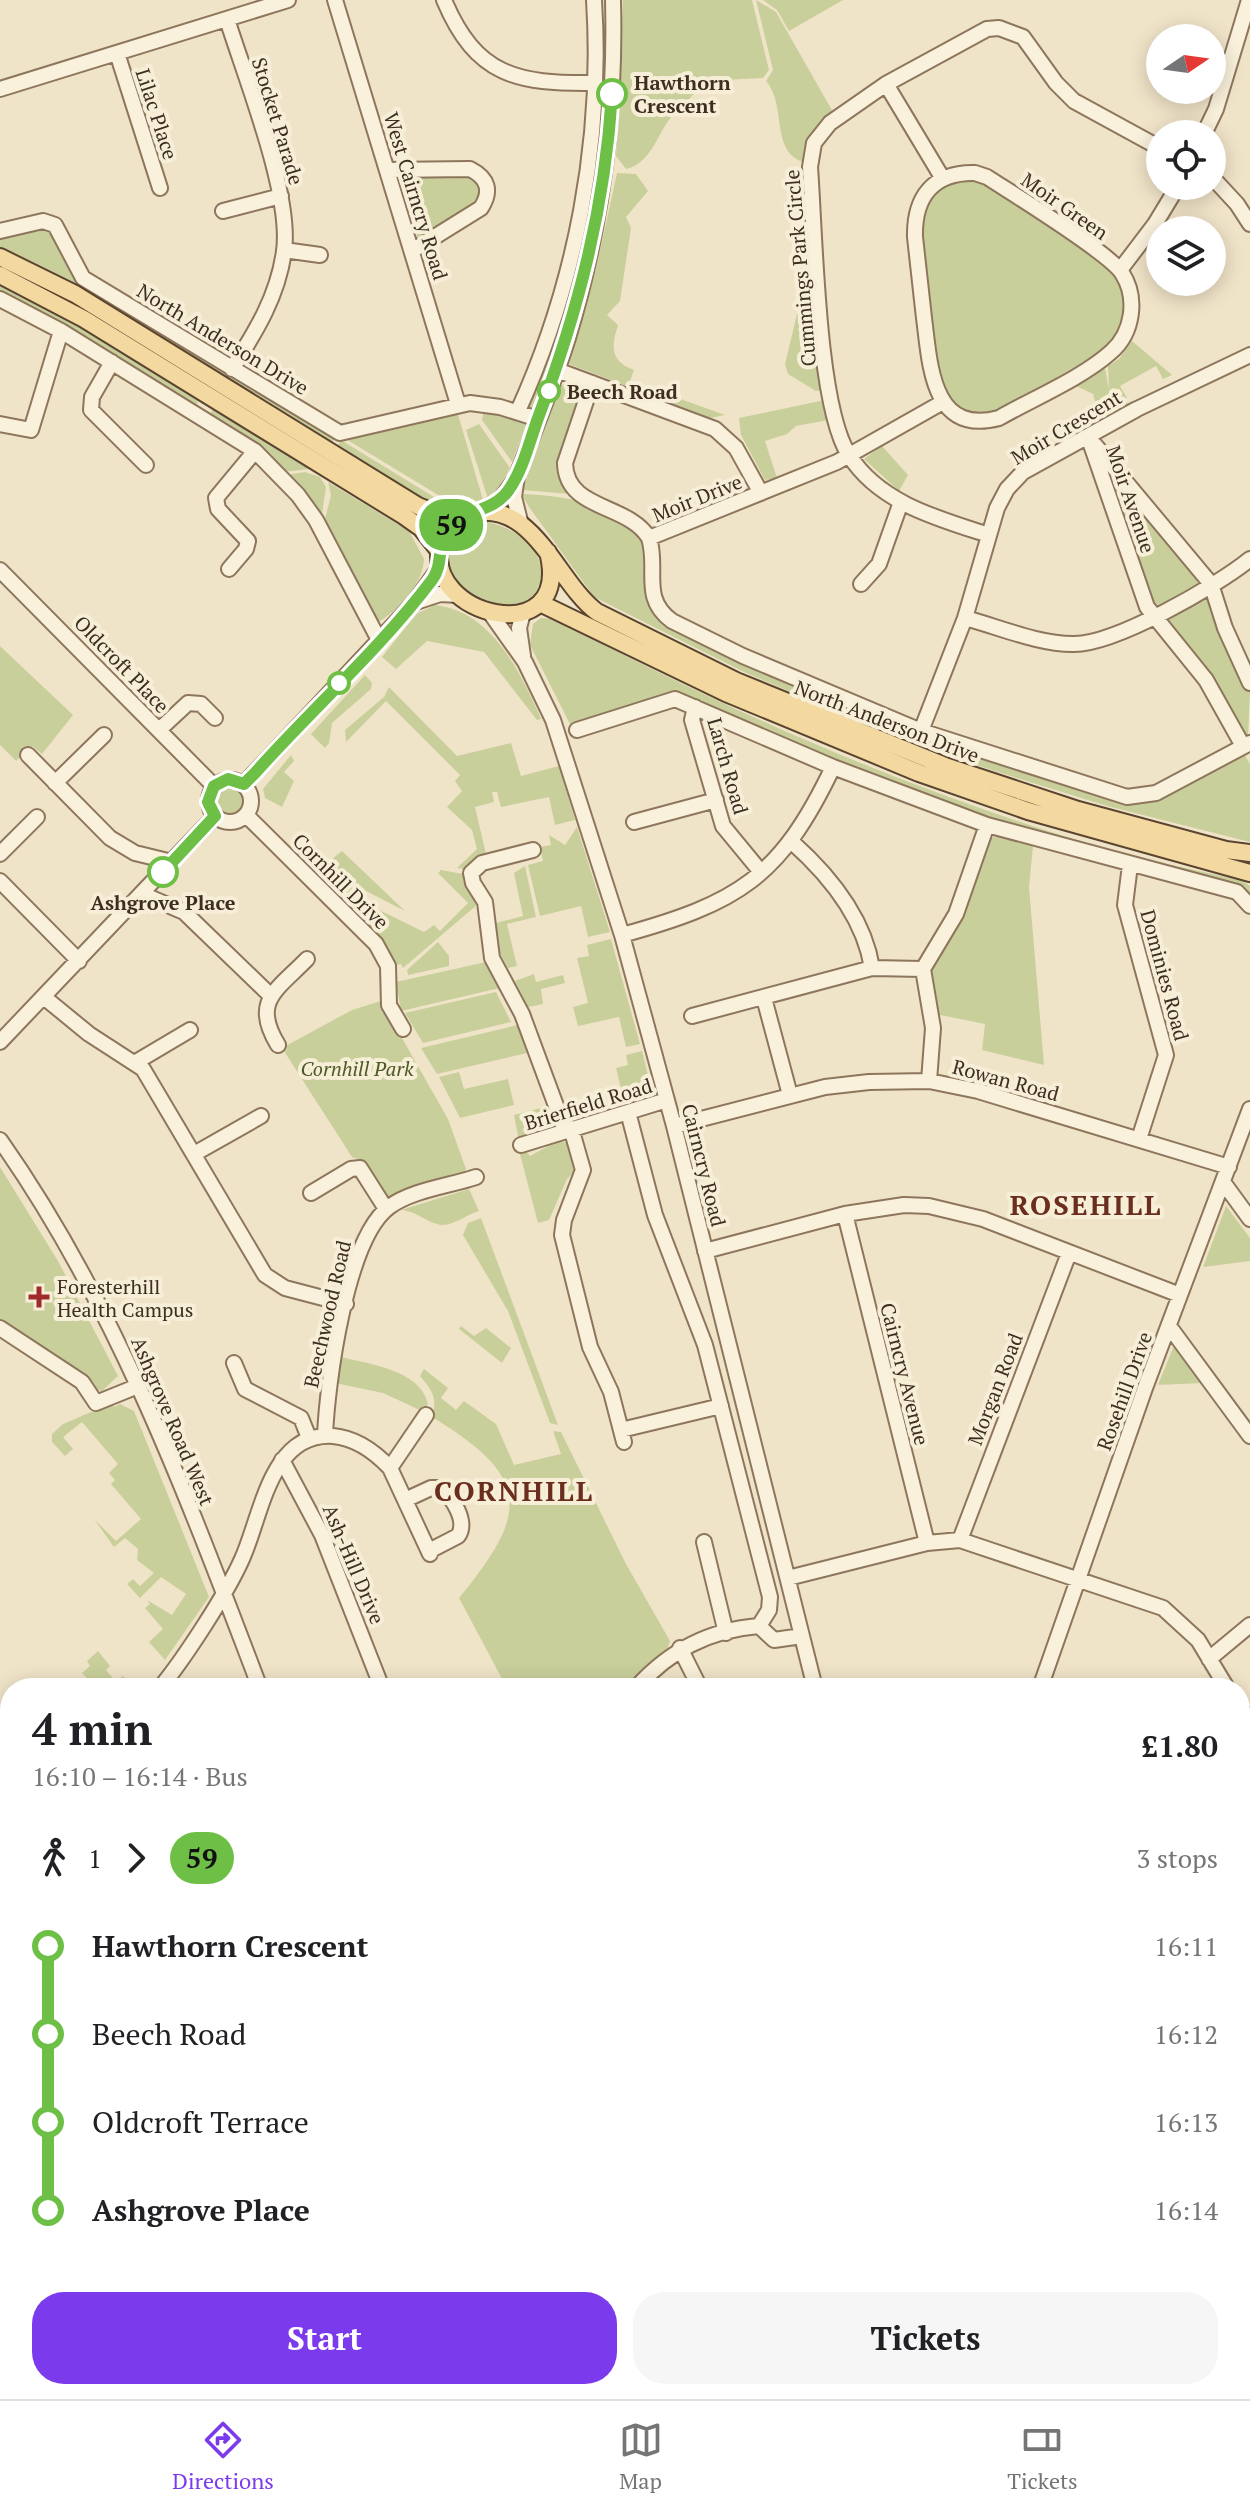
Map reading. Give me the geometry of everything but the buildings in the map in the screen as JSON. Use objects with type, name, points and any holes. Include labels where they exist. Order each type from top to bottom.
[{"type":"main road","name":"North Anderson Drive","points":[[0,257],[75,294],[418,506],[445,517],[473,513]]},
{"type":"main road","points":[[0,275],[74,313],[404,516],[421,528],[458,595],[491,614],[523,613],[540,603],[552,577],[548,552],[521,525],[495,513],[473,513],[450,526],[440,559]]},
{"type":"main road","name":"North Anderson Drive","points":[[548,552],[578,595],[597,612],[802,710],[945,766],[1064,806],[1226,850],[1250,853]]},
{"type":"main road","name":"North Anderson Drive","points":[[540,603],[726,693],[906,768],[1028,811],[1250,873]]},
{"type":"street","name":"West Cairncry Road","points":[[335,0],[458,404]]},
{"type":"street","points":[[444,0],[455,26],[477,55],[505,73],[534,80],[594,83]]},
{"type":"street","points":[[518,411],[553,328],[576,238],[589,155],[594,83],[594,0]]},
{"type":"street","points":[[521,525],[514,497],[517,476],[557,370],[594,242],[608,157],[613,0]]},
{"type":"street","points":[[1211,120],[1249,0]]},
{"type":"street","points":[[0,89],[284,1]]},
{"type":"street","name":"Stocket Parade","points":[[227,19],[281,196],[284,250],[264,318],[232,369]]},
{"type":"street","name":"Cummings Park Circle","points":[[989,535],[933,517],[901,502],[876,484],[849,456],[836,421],[824,346],[811,155],[814,143],[830,123],[886,84],[974,33],[999,28],[1023,37],[1056,83],[1074,101],[1146,140]]},
{"type":"street","name":"Lilac Place","points":[[117,53],[160,188]]},
{"type":"street","points":[[886,84],[943,179],[924,194],[914,216],[930,365],[943,402],[972,419],[999,418],[1103,359],[1122,340],[1131,315],[1127,284],[1120,270],[1168,200]]},
{"type":"street","points":[[387,170],[470,169],[481,174],[488,184],[488,198],[481,208],[412,251]]},
{"type":"street","name":"Moir Green","points":[[943,179],[970,173],[987,177],[1120,270]]},
{"type":"street","points":[[1226,194],[1250,224]]},
{"type":"street","points":[[223,211],[281,196]]},
{"type":"street","name":"North Anderson Drive","points":[[0,231],[37,222],[55,225],[83,278],[340,433],[458,404]]},
{"type":"street","points":[[576,238],[594,242]]},
{"type":"street","points":[[284,250],[320,255]]},
{"type":"street","points":[[0,299],[61,331],[255,451],[298,495],[316,520],[379,640]]},
{"type":"street","points":[[0,424],[31,430],[61,331]]},
{"type":"street","name":"Moir Crescent","points":[[921,731],[965,618],[989,535],[1007,489],[1023,472],[1088,436],[1184,385],[1250,355]]},
{"type":"street","points":[[112,362],[92,397],[91,410],[146,465]]},
{"type":"street","points":[[557,370],[715,429],[736,448],[761,493]]},
{"type":"street","name":"Moir Drive","points":[[592,383],[565,463],[565,474],[569,484],[583,498],[636,522],[649,538],[849,456],[943,402]]},
{"type":"street","points":[[458,404],[483,404],[518,411],[538,419]]},
{"type":"street","name":"Moir Avenue","points":[[1088,436],[1211,584],[1234,651],[1250,683]]},
{"type":"street","name":"Moir Avenue","points":[[1088,436],[1153,615],[1206,680],[1247,744]]},
{"type":"street","points":[[229,569],[246,549],[248,541],[218,509],[216,498],[255,451]]},
{"type":"street","points":[[473,513],[504,496],[517,476]]},
{"type":"street","points":[[861,584],[879,564],[901,502]]},
{"type":"street","name":"North Anderson Drive","points":[[649,538],[653,556],[652,596],[663,615],[743,656],[921,731],[1127,797],[1156,793],[1247,744]]},
{"type":"street","points":[[244,784],[414,603],[440,559]]},
{"type":"street","points":[[965,618],[1073,644],[1113,637],[1211,584],[1250,559]]},
{"type":"street","name":"Oldcroft Place","points":[[0,570],[214,786]]},
{"type":"street","points":[[414,603],[440,594],[458,595]]},
{"type":"street","name":"Cairncry Road","points":[[523,613],[519,628],[525,662]]},
{"type":"street","name":"Cairncry Road","points":[[491,614],[525,662],[564,750],[622,935],[674,1126],[812,1678]]},
{"type":"street","points":[[577,730],[675,699],[833,767],[987,825],[1237,892],[1250,906]]},
{"type":"street","points":[[159,730],[188,703],[201,704],[215,718]]},
{"type":"street","name":"Larch Road","points":[[695,707],[692,720],[728,834],[761,872]]},
{"type":"street","points":[[55,783],[104,735]]},
{"type":"street","points":[[28,755],[110,838],[135,853],[172,862]]},
{"type":"street","points":[[622,935],[701,911],[723,900],[761,872],[792,842],[833,767]]},
{"type":"street","points":[[228,779],[244,784],[251,796],[246,815],[231,822],[215,816],[208,802],[214,786],[228,779]]},
{"type":"street","points":[[634,822],[716,800]]},
{"type":"street","name":"Cornhill Drive","points":[[246,815],[376,944],[388,966],[389,1005],[403,1029]]},
{"type":"street","points":[[0,1042],[215,816]]},
{"type":"street","points":[[0,854],[37,817]]},
{"type":"street","points":[[929,1081],[933,1028],[923,969],[956,914],[987,825]]},
{"type":"street","points":[[792,842],[817,864],[837,890],[861,931],[872,968]]},
{"type":"street","points":[[533,850],[482,863],[470,878],[485,902],[492,958],[522,1014],[583,1170],[564,1220],[562,1235],[590,1347],[611,1392],[623,1436],[721,1406]]},
{"type":"street","name":"Dominies Road","points":[[1130,865],[1125,905],[1166,1055],[1139,1139]]},
{"type":"street","points":[[0,881],[79,961]]},
{"type":"street","points":[[142,894],[184,912],[271,996]]},
{"type":"street","points":[[278,1045],[265,1020],[264,1010],[271,996],[307,959]]},
{"type":"street","points":[[692,1016],[872,968],[923,969]]},
{"type":"street","points":[[45,998],[89,1034],[136,1062],[148,1076],[265,1275],[285,1288],[346,1304]]},
{"type":"street","points":[[764,998],[790,1095]]},
{"type":"street","points":[[136,1062],[190,1030]]},
{"type":"street","name":"Rowan Road","points":[[674,1126],[790,1095],[869,1082],[929,1081],[978,1091],[1229,1167]]},
{"type":"street","name":"Brierfield Road","points":[[521,1145],[667,1100]]},
{"type":"street","name":"Rosehill Drive","points":[[1043,1678],[1250,1109]]},
{"type":"street","points":[[628,1112],[655,1215],[699,1326],[770,1597],[769,1610],[759,1626],[680,1648],[663,1659],[645,1678]]},
{"type":"street","points":[[194,1154],[261,1116]]},
{"type":"street","name":"Ashgrove Road West","points":[[0,1140],[85,1274],[138,1386],[256,1678]]},
{"type":"street","points":[[311,1193],[351,1169],[360,1168],[386,1209],[401,1200],[476,1177]]},
{"type":"street","points":[[1223,1182],[1250,1219]]},
{"type":"street","points":[[705,1251],[845,1214],[904,1205],[929,1206],[983,1219],[1180,1295]]},
{"type":"street","name":"Beechwood Road","points":[[325,1436],[328,1375],[346,1304],[364,1240],[386,1209]]},
{"type":"street","name":"Cairncry Avenue","points":[[845,1214],[927,1543]]},
{"type":"street","name":"Morgan Road","points":[[960,1540],[1069,1253]]},
{"type":"street","points":[[1169,1326],[1250,1436]]},
{"type":"street","points":[[0,1328],[82,1382],[96,1403],[138,1386]]},
{"type":"street","points":[[234,1363],[245,1389],[301,1418],[309,1438]]},
{"type":"street","points":[[390,1468],[426,1415]]},
{"type":"street","points":[[166,1678],[242,1559],[282,1460],[309,1438],[325,1436],[357,1442],[390,1468],[405,1500],[430,1553],[462,1532],[461,1521],[449,1495],[436,1487],[405,1500]]},
{"type":"street","name":"Ash-Hill Drive","points":[[282,1460],[322,1535],[378,1678]]},
{"type":"street","points":[[788,1578],[927,1543],[960,1540],[1163,1608],[1198,1640],[1221,1678]]},
{"type":"street","points":[[704,1542],[726,1633]]},
{"type":"street","points":[[1209,1659],[1250,1625]]},
{"type":"street","points":[[759,1626],[774,1640],[802,1636]]},
{"type":"street","points":[[680,1648],[695,1678]]},
{"type":"green space","points":[[623,0],[752,0],[769,70],[763,78],[704,81],[683,107],[679,99],[675,101],[678,110],[650,152],[636,165],[626,169],[616,156]]},
{"type":"green space","points":[[756,0],[776,12],[833,112],[810,138],[803,162],[786,148],[782,138],[776,102],[766,81],[773,70]]},
{"type":"green space","points":[[763,0],[843,0],[789,31],[777,10]]},
{"type":"green space","points":[[803,171],[824,390],[816,391],[788,374],[785,364],[805,281],[802,225],[793,181],[793,175]]},
{"type":"green space","points":[[407,173],[470,174],[482,186],[478,204],[425,238],[417,236],[400,179]]},
{"type":"green space","points":[[617,173],[636,174],[648,191],[626,217],[631,228],[620,301],[607,315],[618,325],[614,352],[620,362],[634,370],[630,381],[725,415],[710,418],[569,364],[596,269]]},
{"type":"green space","points":[[983,179],[1091,253],[1106,267],[1118,281],[1125,297],[1126,314],[1118,332],[1100,352],[996,413],[985,414],[974,413],[957,405],[944,391],[934,372],[921,212],[947,185],[961,180]]},
{"type":"green space","points":[[38,227],[50,230],[72,271],[228,370],[223,378],[0,251],[0,234]]},
{"type":"green space","points":[[582,244],[585,245],[563,337],[560,337],[533,408],[529,407],[527,402]]},
{"type":"green space","points":[[0,281],[40,300],[199,397],[196,407],[0,294]]},
{"type":"green space","points":[[1132,341],[1172,375],[1163,379],[1156,366],[1120,386],[1127,398],[1117,400],[1109,390],[1108,366],[1119,359]]},
{"type":"green space","points":[[1105,368],[1111,401],[1131,403],[1110,416],[1099,415],[1093,394],[1074,385]]},
{"type":"green space","points":[[232,373],[336,436],[331,444],[227,382]]},
{"type":"green space","points":[[568,381],[582,389],[573,423],[570,494],[522,490],[559,387]]},
{"type":"green space","points":[[825,400],[828,420],[796,426],[787,434],[765,441],[777,478],[765,480],[741,435],[739,418]]},
{"type":"green space","points":[[214,405],[311,466],[309,469],[283,472],[210,416]]},
{"type":"green space","points":[[484,409],[527,423],[512,462],[482,420]]},
{"type":"green space","points":[[457,411],[483,500],[453,504],[349,441],[348,437]]},
{"type":"green space","points":[[479,424],[510,468],[499,489],[488,499],[466,430]]},
{"type":"green space","points":[[341,440],[447,505],[442,510],[423,502],[349,457],[351,453],[338,445]]},
{"type":"green space","points":[[882,446],[908,475],[899,491],[864,459]]},
{"type":"green space","points":[[305,472],[320,477],[326,487],[321,520],[286,475]]},
{"type":"green space","points":[[1108,472],[1198,579],[1197,585],[1160,605],[1153,603]]},
{"type":"green space","points":[[328,482],[409,531],[424,559],[419,578],[408,596],[377,623],[324,523],[331,495]]},
{"type":"green space","points":[[522,495],[588,504],[629,524],[643,535],[652,607],[793,684],[1128,801],[1243,752],[1250,764],[1250,842],[1107,806],[985,768],[865,723],[746,673],[594,597],[529,507]]},
{"type":"green space","points":[[483,521],[516,533],[535,551],[541,571],[537,589],[524,603],[504,607],[478,598],[447,573],[448,542],[468,524]]},
{"type":"green space","points":[[1208,594],[1235,664],[1250,692],[1248,735],[1242,736],[1167,624],[1168,617]]},
{"type":"green space","points":[[435,605],[473,619],[502,647],[514,664],[541,719],[537,720],[484,652],[427,641],[396,669],[382,657],[416,614]]},
{"type":"green space","points":[[541,618],[555,619],[688,687],[894,776],[964,803],[1107,849],[1243,881],[1250,886],[1250,894],[990,821],[815,755],[675,693],[571,726],[530,645],[533,624]]},
{"type":"green space","points":[[0,646],[73,715],[42,754],[32,746],[16,761],[0,745]]},
{"type":"green space","points":[[365,675],[372,683],[371,689],[332,723],[329,743],[325,748],[311,734]]},
{"type":"green space","points":[[389,687],[457,756],[511,743],[521,776],[559,766],[575,820],[555,825],[549,797],[501,807],[497,792],[492,792],[494,802],[475,807],[486,854],[475,858],[465,869],[457,868],[477,849],[472,830],[447,807],[462,791],[455,781],[460,775],[386,701],[346,742],[345,730],[384,697]]},
{"type":"green space","points":[[291,755],[294,761],[284,772],[294,781],[282,807],[265,798],[263,789]]},
{"type":"green space","points":[[230,785],[241,790],[246,801],[241,812],[230,817],[219,812],[214,801],[219,790]]},
{"type":"green space","points":[[577,827],[610,932],[588,937],[581,906],[540,916],[528,865],[543,861],[540,847],[551,845],[549,835],[565,845]]},
{"type":"green space","points":[[999,836],[1033,846],[1029,887],[1044,1065],[982,1050],[985,1024],[935,1014],[928,970],[986,839]]},
{"type":"green space","points":[[342,851],[405,911],[366,891],[345,898],[320,869]]},
{"type":"green space","points":[[525,866],[536,917],[507,924],[517,966],[508,968],[496,946],[496,923],[523,916],[514,873]]},
{"type":"green space","points":[[441,870],[463,874],[463,881],[478,904],[403,968],[401,964],[396,965],[380,936],[356,912],[369,905],[424,932],[434,925],[440,931],[468,903],[438,873]]},
{"type":"green space","points":[[611,939],[640,1044],[626,1047],[619,1017],[578,1026],[573,1007],[588,1003],[577,958],[589,956],[587,945]]},
{"type":"green space","points":[[438,942],[449,956],[449,966],[408,975],[407,970]]},
{"type":"green space","points":[[486,962],[500,988],[401,1011],[396,982]]},
{"type":"green space","points":[[534,974],[536,982],[563,975],[565,983],[541,989],[543,1004],[528,1007],[515,981]]},
{"type":"green space","points":[[496,992],[511,1022],[423,1043],[405,1013]]},
{"type":"green space","name":"Cornhill Park","points":[[381,1001],[448,1119],[466,1169],[463,1175],[393,1199],[386,1194],[366,1162],[352,1157],[282,1048],[352,1010]]},
{"type":"green space","points":[[518,1025],[527,1053],[437,1074],[421,1048]]},
{"type":"green space","points":[[642,1051],[652,1091],[646,1099],[625,1105],[616,1068],[628,1065],[626,1055]]},
{"type":"green space","points":[[459,1072],[464,1089],[508,1079],[514,1105],[460,1118],[439,1077]]},
{"type":"green space","points":[[549,1106],[555,1124],[552,1129],[519,1141],[514,1115]]},
{"type":"green space","points":[[560,1140],[567,1143],[576,1170],[567,1179],[549,1220],[538,1223],[520,1154],[527,1152],[530,1156]]},
{"type":"green space","name":"Foresterhill Health Campus","points":[[0,1167],[58,1261],[118,1376],[102,1391],[94,1389],[0,1324]]},
{"type":"green space","points":[[469,1189],[479,1211],[452,1223],[437,1224],[401,1210]]},
{"type":"green space","points":[[1226,1206],[1250,1238],[1250,1261],[1203,1267]]},
{"type":"green space","points":[[481,1218],[558,1425],[550,1423],[508,1311],[463,1235],[468,1223]]},
{"type":"green space","points":[[461,1326],[474,1336],[486,1328],[511,1348],[502,1363],[459,1329]]},
{"type":"green space","points":[[1175,1343],[1203,1383],[1158,1385]]},
{"type":"green space","points":[[341,1357],[405,1376],[423,1393],[428,1404],[424,1412],[383,1393],[335,1383]]},
{"type":"green space","points":[[424,1369],[448,1388],[441,1398],[456,1410],[464,1401],[496,1424],[514,1465],[561,1454],[553,1431],[561,1432],[626,1564],[670,1641],[667,1651],[639,1678],[502,1678],[459,1598],[499,1542],[508,1519],[509,1498],[503,1478],[488,1458],[432,1417],[433,1395],[420,1376]]},
{"type":"green space","points":[[112,1403],[114,1407],[120,1404],[134,1411],[209,1597],[165,1660],[149,1642],[163,1629],[145,1608],[150,1604],[147,1600],[172,1615],[186,1594],[161,1577],[140,1598],[127,1584],[133,1579],[140,1586],[154,1573],[137,1560],[138,1549],[125,1538],[114,1547],[94,1519],[116,1541],[141,1519],[111,1484],[115,1480],[109,1473],[118,1464],[82,1422],[63,1437],[73,1449],[65,1456],[52,1442],[52,1434],[63,1424]]},
{"type":"green space","points":[[98,1651],[110,1666],[106,1670],[113,1678],[87,1678],[82,1673],[90,1666],[87,1661]]},
{"type":"bus line","name":"59","points":[[163,872],[215,816],[208,802],[214,786],[228,779],[244,784],[255,773],[414,603],[441,565],[440,545],[450,526],[466,515],[495,504],[509,490],[557,370],[581,295],[594,242],[608,157],[612,94]]},
{"type":"place","name":"Hawthorn Crescent","points":[[612,94]]},
{"type":"place","name":"Beech Road","points":[[549,391]]},
{"type":"place","name":"Ashgrove Place","points":[[163,872]]},
{"type":"place","name":"Foresterhill Health Campus","points":[[39,1297]]},
{"type":"district","name":"ROSEHILL","points":[[1086,1204]]},
{"type":"district","name":"CORNHILL","points":[[514,1490]]}]
